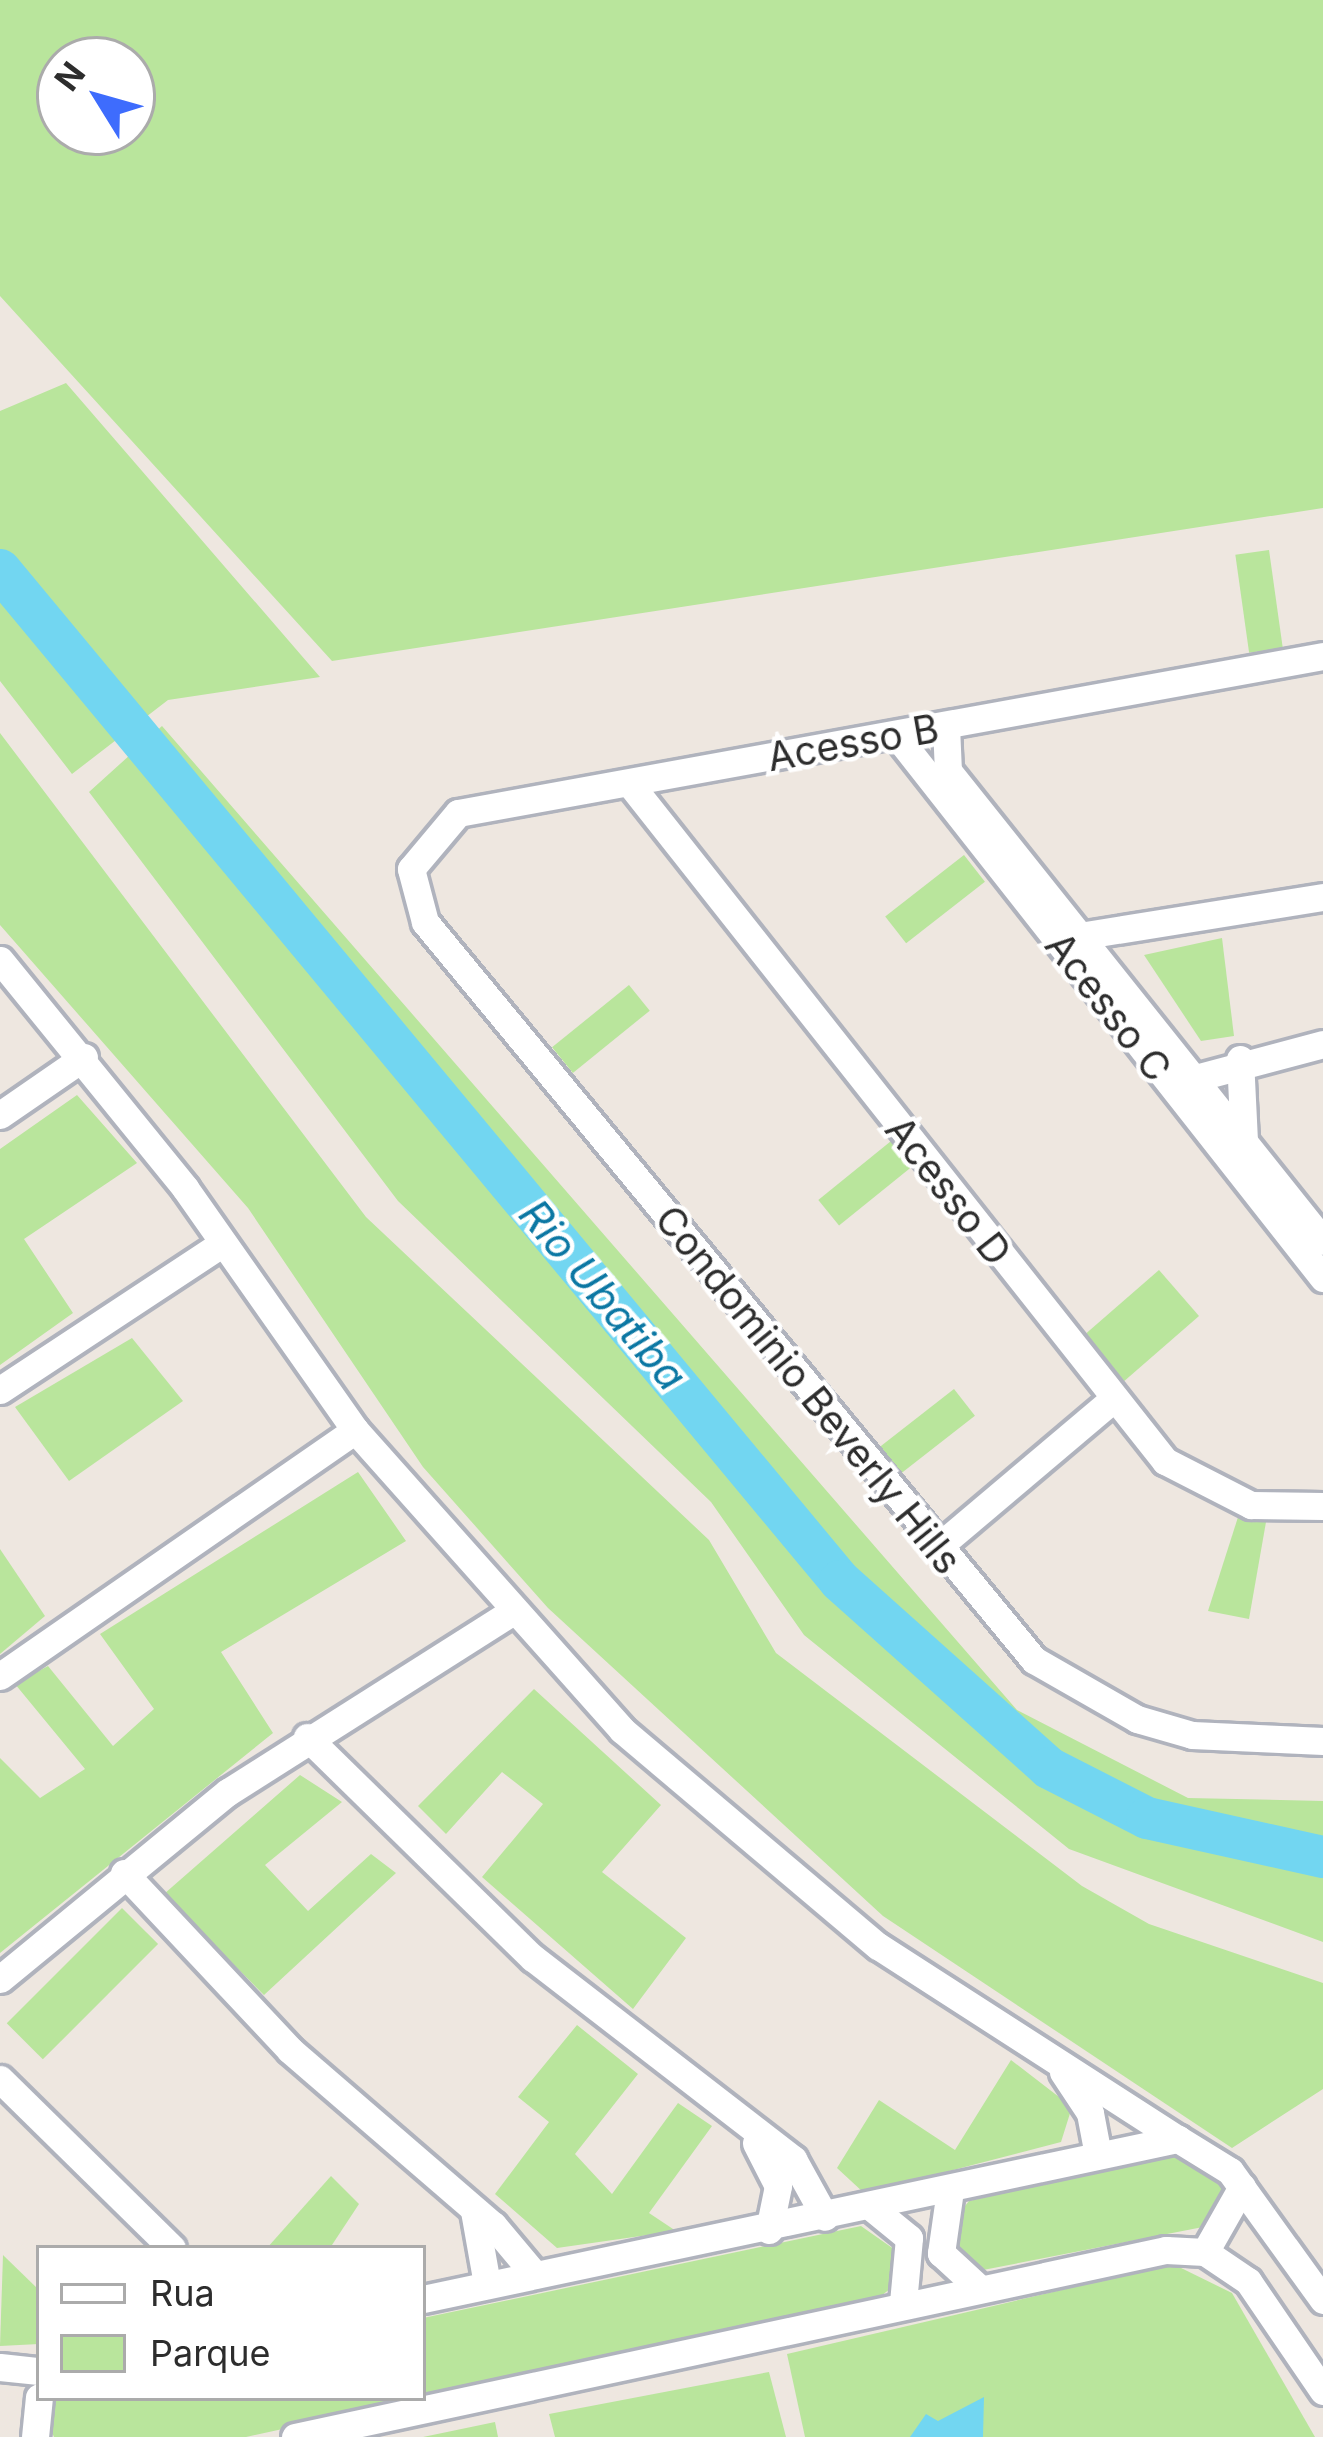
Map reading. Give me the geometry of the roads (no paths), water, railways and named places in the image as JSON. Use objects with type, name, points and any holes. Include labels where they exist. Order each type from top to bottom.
[{"type":"street","name":"Acesso B","points":[[411,869],[458,813],[1323,656]]},
{"type":"street","points":[[938,777],[946,726]]},
{"type":"street","name":"Acesso C","points":[[896,735],[938,777],[1068,937],[1323,1278]]},
{"type":"street","name":"Acesso D","points":[[630,784],[1113,1399],[1185,1476],[1251,1505],[1323,1506]]},
{"type":"street","name":"Condominio Beverly Hills","points":[[411,869],[425,922],[1034,1660],[1103,1703],[1192,1735],[1323,1741]]},
{"type":"street","points":[[1068,937],[1135,934],[1323,897]]},
{"type":"street","points":[[1101,982],[1135,934]]},
{"type":"street","points":[[0,960],[85,1057],[355,1430],[509,1614],[806,1891],[1178,2139],[1242,2187],[1323,2300]]},
{"type":"street","points":[[1178,1080],[1240,1059],[1323,1043]]},
{"type":"street","points":[[0,1115],[85,1057]]},
{"type":"street","points":[[1240,1059],[1244,1142]]},
{"type":"street","name":"Acesso C","points":[[1178,1080],[1244,1142],[1323,1241]]},
{"type":"street","points":[[0,1390],[223,1243]]},
{"type":"street","points":[[938,1546],[1113,1399]]},
{"type":"street","points":[[0,1676],[355,1430]]},
{"type":"street","points":[[0,1979],[124,1873],[307,1737],[509,1614]]},
{"type":"street","points":[[307,1737],[467,1900],[745,2131],[793,2159],[825,2218]]},
{"type":"street","points":[[124,1873],[290,2050],[474,2211],[535,2275]]},
{"type":"street","points":[[1058,2063],[1090,2113],[1098,2155]]},
{"type":"street","points":[[0,2079],[169,2245]]},
{"type":"street","points":[[745,2131],[774,2165],[769,2230]]},
{"type":"street","points":[[426,2298],[769,2230],[1178,2139]]},
{"type":"street","points":[[1205,2252],[1242,2187]]},
{"type":"street","points":[[950,2190],[941,2253],[979,2288]]},
{"type":"street","points":[[871,2207],[909,2238],[903,2303]]},
{"type":"street","points":[[474,2211],[487,2284]]},
{"type":"street","points":[[295,2437],[1126,2255],[1205,2252],[1254,2289],[1316,2353],[1323,2391]]},
{"type":"street","points":[[1254,2289],[1297,2263]]},
{"type":"street","points":[[0,2367],[36,2372]]},
{"type":"street","points":[[34,2437],[38,2401]]},
{"type":"water","points":[[984,2397],[983,2437],[910,2437],[926,2414],[938,2421]]},
{"type":"waterway","name":"Rio Ubatiba","points":[[0,570],[840,1581],[1049,1768],[1147,1818],[1323,1857]]}]
